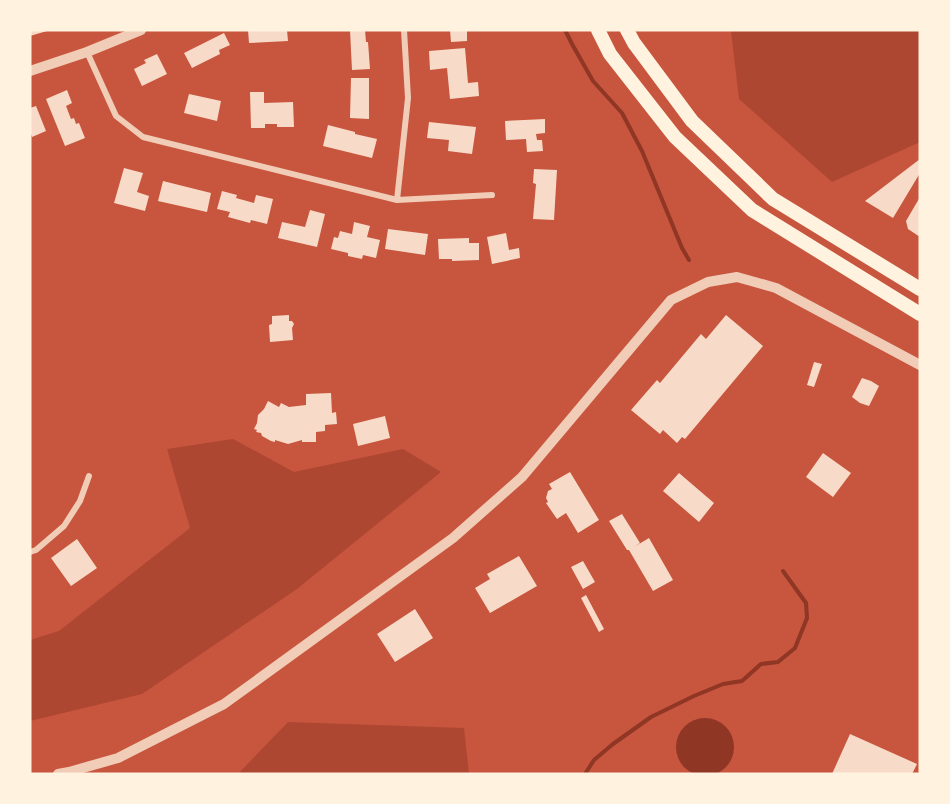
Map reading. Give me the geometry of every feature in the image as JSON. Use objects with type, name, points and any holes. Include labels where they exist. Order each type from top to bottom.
[{"type":"highway","points":[[598,30],[610,54],[675,137],[752,210],[920,314]]},
{"type":"highway","points":[[627,30],[634,43],[692,121],[773,199],[920,289]]},
{"type":"street","points":[[30,71],[87,52],[141,30]]},
{"type":"street","points":[[397,200],[408,98],[404,30]]},
{"type":"street","points":[[87,52],[116,116],[143,137],[397,200],[492,195]]},
{"type":"street","points":[[58,774],[118,758],[224,704],[453,538],[522,477],[671,300],[708,282],[737,277],[776,288],[920,365]]},
{"type":"street","points":[[30,552],[36,550],[64,526],[80,501],[90,476]]},
{"type":"shaded area","points":[[920,30],[920,142],[832,182],[739,99],[731,31]]},
{"type":"shaded area","points":[[233,439],[294,472],[403,449],[441,472],[297,589],[142,694],[30,721],[30,640],[59,631],[190,528],[167,449]]},
{"type":"shaded area","points":[[705,718],[721,723],[729,731],[734,747],[729,763],[721,771],[705,776],[689,771],[681,763],[676,747],[681,731],[689,723]]},
{"type":"shaded area","points":[[288,722],[464,728],[469,774],[238,774]]},
{"type":"building","points":[[30,30],[47,30],[47,31],[30,36]]},
{"type":"building","points":[[248,30],[287,30],[288,41],[249,43]]},
{"type":"building","points":[[350,30],[365,30],[370,69],[352,70]]},
{"type":"building","points":[[450,30],[467,30],[467,41],[451,42]]},
{"type":"building","points":[[224,33],[230,45],[219,50],[220,54],[192,68],[184,53]]},
{"type":"building","points":[[465,48],[468,83],[478,82],[479,96],[450,99],[447,68],[430,70],[429,51]]},
{"type":"building","points":[[157,54],[167,74],[142,86],[134,69],[146,63],[144,60]]},
{"type":"building","points":[[351,78],[369,78],[369,119],[350,118]]},
{"type":"building","points":[[67,90],[72,103],[66,106],[71,119],[74,118],[76,124],[79,123],[85,138],[65,146],[46,99]]},
{"type":"building","points":[[250,92],[264,92],[264,103],[293,102],[294,127],[265,124],[265,128],[251,128]]},
{"type":"building","points":[[189,94],[221,101],[217,121],[184,113]]},
{"type":"building","points":[[36,106],[46,131],[32,137],[30,108]]},
{"type":"building","points":[[545,119],[545,133],[536,134],[537,140],[542,140],[543,151],[527,152],[526,139],[506,140],[505,121]]},
{"type":"building","points":[[429,122],[476,127],[472,154],[448,151],[449,140],[427,138]]},
{"type":"building","points":[[328,125],[377,139],[372,158],[323,146]]},
{"type":"building","points":[[920,159],[920,173],[893,218],[865,201]]},
{"type":"building","points":[[124,168],[143,173],[137,192],[149,196],[145,211],[114,203]]},
{"type":"building","points":[[534,169],[557,170],[554,220],[533,219],[536,184],[533,183]]},
{"type":"building","points":[[163,181],[211,193],[207,212],[158,201]]},
{"type":"building","points":[[222,191],[254,203],[256,195],[273,199],[267,224],[251,220],[250,223],[228,217],[230,212],[217,209]]},
{"type":"building","points":[[920,197],[920,237],[908,229],[906,221]]},
{"type":"building","points":[[310,210],[325,214],[317,247],[278,238],[282,222],[305,227]]},
{"type":"building","points":[[354,222],[370,226],[367,237],[380,240],[376,258],[363,255],[362,259],[331,249],[334,237],[338,238],[340,231],[352,234]]},
{"type":"building","points":[[388,229],[428,234],[425,255],[385,249]]},
{"type":"building","points":[[506,233],[509,250],[519,248],[520,258],[492,264],[487,237]]},
{"type":"building","points":[[469,238],[469,243],[479,243],[479,260],[439,259],[438,239]]},
{"type":"building","points":[[289,315],[289,321],[294,324],[293,340],[270,342],[269,325],[272,324],[272,316]]},
{"type":"building","points":[[726,315],[763,346],[685,439],[682,437],[677,443],[663,430],[660,434],[631,410],[657,380],[660,383],[701,334],[706,339]]},
{"type":"building","points":[[814,362],[822,364],[814,387],[807,385]]},
{"type":"building","points":[[862,378],[879,386],[869,406],[852,397]]},
{"type":"building","points":[[331,393],[332,413],[336,412],[337,424],[325,425],[325,431],[316,432],[316,442],[302,442],[302,440],[288,444],[275,440],[275,442],[254,429],[258,415],[268,401],[279,407],[281,403],[289,407],[306,405],[306,394]]},
{"type":"building","points":[[385,416],[390,438],[358,446],[353,424]]},
{"type":"building","points":[[823,453],[851,473],[833,497],[806,477]]},
{"type":"building","points":[[570,472],[599,520],[578,533],[566,513],[557,519],[546,503],[548,502],[546,498],[548,491],[552,489],[549,484]]},
{"type":"building","points":[[679,473],[714,503],[699,522],[663,491]]},
{"type":"building","points":[[622,514],[640,543],[634,547],[649,538],[673,580],[653,591],[609,521]]},
{"type":"building","points":[[77,539],[97,568],[71,586],[51,558]]},
{"type":"building","points":[[519,556],[537,586],[490,613],[475,588],[490,579],[487,574]]},
{"type":"building","points":[[583,561],[595,582],[583,589],[571,567]]},
{"type":"building","points":[[586,595],[604,629],[599,632],[581,598]]},
{"type":"building","points":[[415,609],[433,638],[395,662],[377,634]]},
{"type":"building","points":[[850,734],[917,764],[912,774],[832,774]]},
{"type":"waterway","points":[[565,30],[593,81],[622,113],[642,151],[689,260]]},
{"type":"waterway","points":[[585,774],[594,760],[651,717],[723,684],[742,681],[761,664],[778,662],[795,648],[807,618],[806,603],[783,571]]}]
